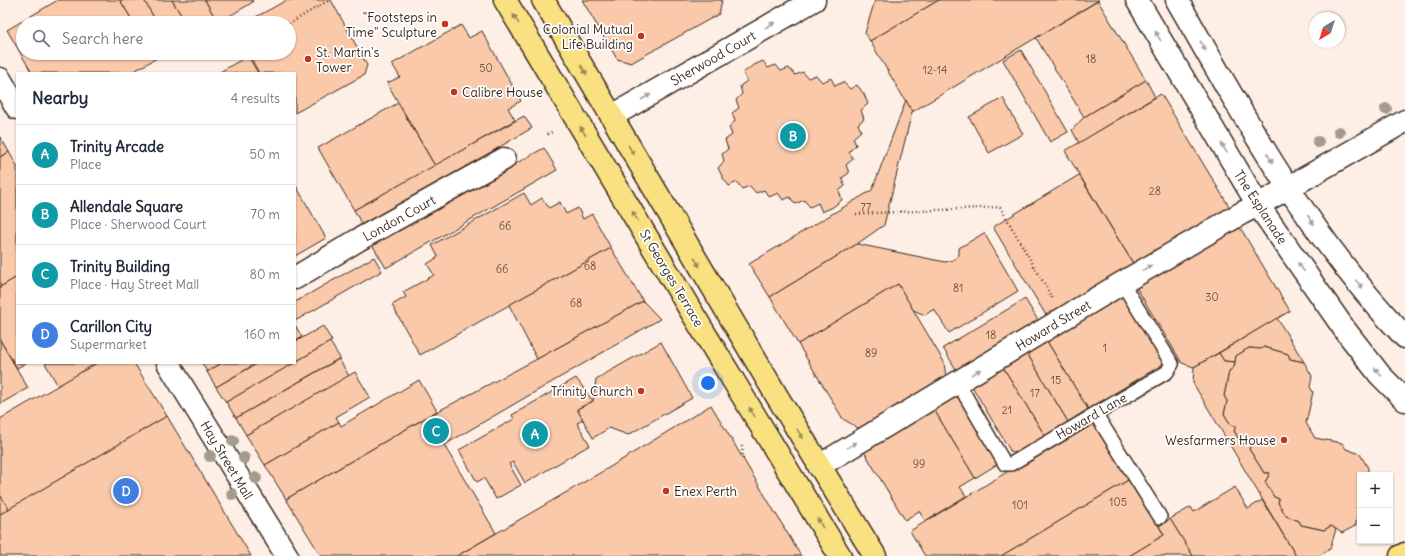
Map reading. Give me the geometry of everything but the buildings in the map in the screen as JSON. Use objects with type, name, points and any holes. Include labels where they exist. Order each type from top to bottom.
[{"type":"main road","name":"St Georges Terrace","points":[[505,0],[840,556]]},
{"type":"main road","points":[[542,0],[612,116],[705,276],[875,556]]},
{"type":"main road","points":[[1401,556],[1405,554]]},
{"type":"street","name":"Sherwood Court","points":[[612,116],[814,0]]},
{"type":"street","name":"The Esplanade","points":[[1137,0],[1258,205],[1345,330],[1380,375],[1405,400]]},
{"type":"street","points":[[1177,0],[1236,105],[1334,254],[1405,337]]},
{"type":"street","points":[[0,80],[16,106]]},
{"type":"street","name":"Howard Street","points":[[819,466],[1122,283],[1405,121]]},
{"type":"street","name":"London Court","points":[[296,277],[358,240],[504,159]]},
{"type":"street","name":"Hay Street Mall","points":[[169,364],[287,556]]},
{"type":"lane","name":"Howard Lane","points":[[958,383],[1005,464],[1011,464],[1095,413],[1167,372],[1172,364],[1122,283]]},
{"type":"lane","points":[[1095,413],[1160,517]]},
{"type":"path","points":[[296,20],[329,0]]},
{"type":"path","points":[[548,134],[552,132]]},
{"type":"path","points":[[856,214],[1000,207],[1064,318]]},
{"type":"path","points":[[742,446],[743,459]]},
{"type":"place","name":"\"Footsteps in Time\" Sculpture","points":[[445,24]]},
{"type":"place","name":"Colonial Mutual Life Building","points":[[641,36]]},
{"type":"place","name":"St. Martin's Tower","points":[[308,59]]},
{"type":"place","name":"Calibre House","points":[[454,92]]},
{"type":"place","name":"Allendale Square","points":[[793,136]]},
{"type":"place","name":"Trinity Church","points":[[641,391]]},
{"type":"place","name":"Trinity Building","points":[[436,431]]},
{"type":"place","name":"Trinity Arcade","points":[[535,434]]},
{"type":"place","name":"Wesfarmers House","points":[[1284,440]]},
{"type":"place","name":"Carillon City","points":[[126,491]]},
{"type":"place","name":"Enex Perth","points":[[666,491]]}]
